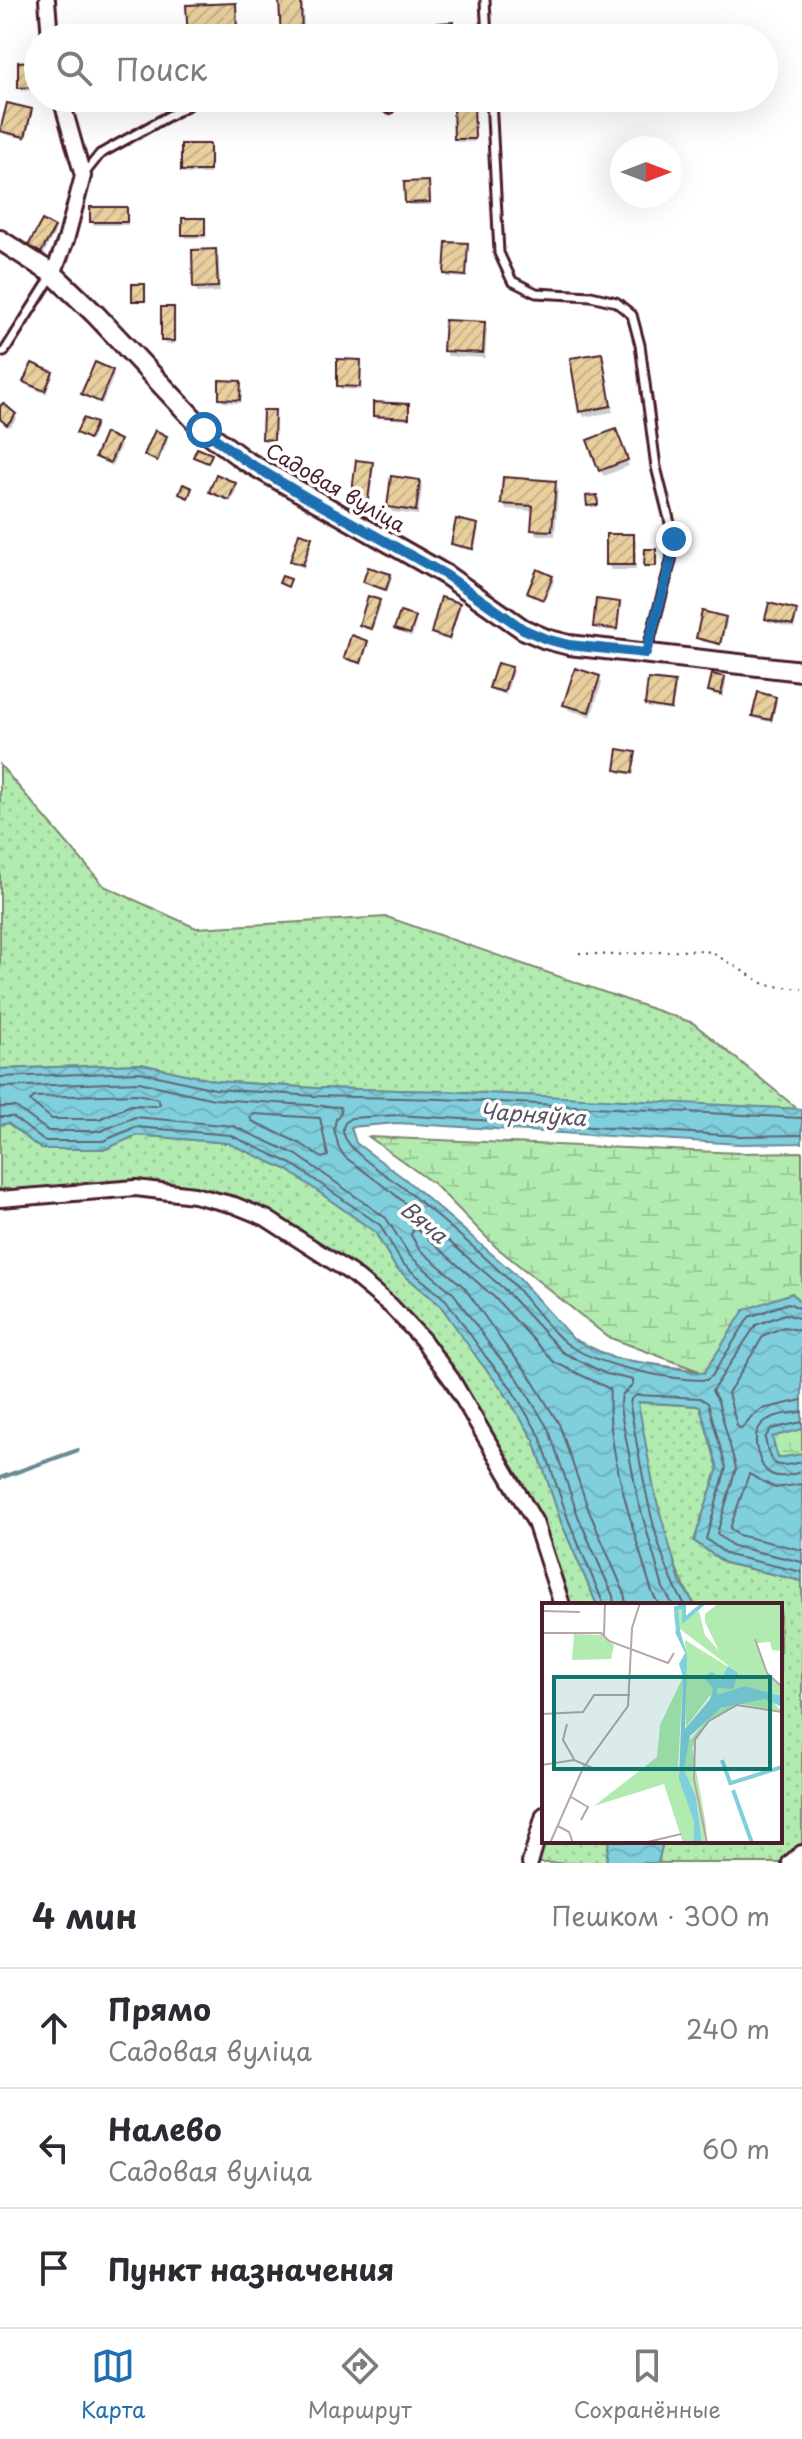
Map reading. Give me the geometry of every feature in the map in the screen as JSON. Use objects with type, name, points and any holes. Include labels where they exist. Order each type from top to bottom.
[{"type":"street","points":[[47,0],[49,24]]},
{"type":"street","points":[[53,274],[66,240],[83,176],[65,112]]},
{"type":"street","name":"Садовая вуліца","points":[[0,240],[53,274],[204,430],[244,460],[446,575],[523,629],[569,645],[802,671]]},
{"type":"street","points":[[0,1199],[136,1188],[194,1195],[234,1205],[266,1218],[351,1273],[391,1306],[422,1339],[452,1380],[535,1522],[561,1603]]},
{"type":"street","points":[[530,1863],[542,1822]]},
{"type":"street","points":[[790,1863],[802,1853]]},
{"type":"lane","points":[[485,0],[486,24]]},
{"type":"lane","points":[[83,176],[100,154],[176,112]]},
{"type":"lane","points":[[492,112],[499,253],[512,281],[536,293],[591,296],[616,302],[632,315],[640,345],[656,467],[674,539],[646,653]]},
{"type":"lane","points":[[4,352],[53,274]]},
{"type":"path","points":[[579,953],[711,952],[766,985],[802,989]]},
{"type":"green space","points":[[0,765],[104,886],[196,928],[387,917],[693,1023],[799,1110],[442,1091],[315,1088],[216,1081],[141,1064],[0,1069]]},
{"type":"green space","points":[[8,1123],[41,1149],[106,1149],[136,1135],[228,1143],[288,1170],[375,1232],[396,1268],[440,1305],[502,1389],[534,1440],[561,1522],[596,1603],[561,1603],[553,1575],[479,1423],[391,1306],[266,1218],[136,1188],[0,1201],[0,1125]]},
{"type":"green space","points":[[369,1137],[739,1153],[802,1152],[802,1581],[725,1563],[694,1541],[718,1468],[700,1406],[637,1402],[573,1339],[613,1358],[699,1371],[608,1337],[496,1247],[434,1184]]},
{"type":"green space","points":[[637,1402],[700,1406],[718,1468],[725,1563],[802,1581],[802,1853],[790,1863],[658,1863],[663,1843],[782,1843],[782,1603],[694,1603],[673,1560],[651,1480]]},
{"type":"green space","points":[[542,1822],[542,1843],[609,1843],[606,1863],[530,1863]]},
{"type":"water","points":[[141,1064],[216,1081],[315,1088],[442,1091],[802,1109],[802,1143],[740,1144],[397,1123],[351,1127],[356,1143],[405,1179],[516,1275],[573,1339],[613,1358],[704,1373],[744,1310],[792,1293],[802,1304],[802,1429],[772,1437],[778,1458],[802,1454],[802,1581],[725,1563],[694,1541],[718,1468],[700,1406],[638,1402],[655,1495],[680,1582],[694,1603],[596,1603],[561,1522],[534,1440],[502,1389],[440,1305],[396,1268],[375,1232],[288,1170],[228,1143],[137,1135],[106,1149],[41,1149],[8,1123],[0,1125],[0,1069]]},
{"type":"water","points":[[609,1843],[663,1843],[658,1863],[606,1863]]},
{"type":"building","points":[[279,0],[301,0],[302,24],[280,24]]},
{"type":"building","points":[[236,3],[237,24],[187,24],[186,5]]},
{"type":"building","points":[[18,62],[24,62],[24,88],[18,88]]},
{"type":"building","points":[[7,103],[24,107],[24,112],[31,112],[25,137],[0,131]]},
{"type":"building","points":[[453,112],[474,112],[475,139],[454,139]]},
{"type":"building","points":[[181,144],[210,144],[210,171],[181,171]]},
{"type":"building","points":[[429,181],[430,202],[405,203],[404,182]]},
{"type":"building","points":[[90,207],[127,207],[127,222],[90,222]]},
{"type":"building","points":[[182,218],[205,218],[205,235],[182,235]]},
{"type":"building","points":[[42,220],[55,227],[41,253],[28,246]]},
{"type":"building","points":[[446,242],[468,243],[466,276],[444,274]]},
{"type":"building","points":[[216,249],[218,287],[193,288],[192,250]]},
{"type":"building","points":[[132,284],[145,284],[145,301],[132,301]]},
{"type":"building","points":[[161,307],[174,307],[174,341],[161,341]]},
{"type":"building","points":[[445,320],[485,322],[483,353],[443,351]]},
{"type":"building","points":[[602,353],[611,406],[579,412],[570,358]]},
{"type":"building","points":[[337,359],[361,360],[360,387],[337,386]]},
{"type":"building","points":[[95,362],[113,370],[100,402],[81,394]]},
{"type":"building","points":[[32,363],[53,372],[45,391],[23,382]]},
{"type":"building","points":[[219,380],[241,381],[240,400],[219,399]]},
{"type":"building","points":[[373,402],[409,404],[409,418],[373,416]]},
{"type":"building","points":[[3,403],[16,414],[7,425],[0,419]]},
{"type":"building","points":[[263,410],[275,410],[274,440],[262,439]]},
{"type":"building","points":[[83,418],[96,423],[89,439],[76,433]]},
{"type":"building","points":[[616,429],[628,460],[599,471],[587,440]]},
{"type":"building","points":[[155,430],[167,436],[157,461],[144,455]]},
{"type":"building","points":[[105,433],[120,440],[110,463],[95,457]]},
{"type":"building","points":[[197,448],[212,454],[208,463],[193,457]]},
{"type":"building","points":[[356,460],[373,462],[367,508],[350,506]]},
{"type":"building","points":[[216,474],[236,483],[229,500],[209,492]]},
{"type":"building","points":[[308,476],[324,483],[320,492],[304,486]]},
{"type":"building","points":[[391,476],[420,480],[416,511],[387,507]]},
{"type":"building","points":[[503,477],[556,481],[552,531],[531,530],[533,506],[501,504]]},
{"type":"building","points":[[183,484],[192,488],[188,498],[179,494]]},
{"type":"building","points":[[597,495],[598,505],[587,506],[586,496]]},
{"type":"building","points":[[456,519],[478,524],[473,549],[451,544]]},
{"type":"building","points":[[299,533],[312,537],[303,565],[290,561]]},
{"type":"building","points":[[606,534],[634,534],[634,565],[606,565]]},
{"type":"building","points":[[645,549],[656,549],[656,566],[644,566]]},
{"type":"building","points":[[368,567],[391,574],[386,590],[363,582]]},
{"type":"building","points":[[537,569],[553,576],[543,600],[527,593]]},
{"type":"building","points":[[282,576],[291,579],[288,587],[279,583]]},
{"type":"building","points":[[368,596],[380,600],[371,629],[359,625]]},
{"type":"building","points":[[441,597],[460,603],[449,639],[431,633]]},
{"type":"building","points":[[596,599],[620,602],[617,629],[593,627]]},
{"type":"building","points":[[769,603],[797,610],[793,625],[765,619]]},
{"type":"building","points":[[702,611],[726,617],[720,644],[696,638]]},
{"type":"building","points":[[400,612],[416,617],[410,634],[394,629]]},
{"type":"building","points":[[351,635],[368,641],[361,663],[344,658]]},
{"type":"building","points":[[497,663],[512,667],[504,692],[489,688]]},
{"type":"building","points":[[575,668],[600,676],[589,712],[563,705]]},
{"type":"building","points":[[712,674],[725,677],[721,694],[708,691]]},
{"type":"building","points":[[648,679],[675,682],[671,709],[645,705]]},
{"type":"building","points":[[758,692],[776,697],[771,720],[752,716]]},
{"type":"building","points":[[618,749],[636,752],[632,773],[615,770]]},
{"type":"waterway","points":[[0,1478],[78,1450]]},
{"type":"route","points":[[204,430],[244,460],[446,575],[523,629],[569,645],[646,653],[674,539]]},
{"type":"water label","name":"Чарняўка","points":[[533,1113]]},
{"type":"water label","name":"Вяча","points":[[425,1221]]}]
